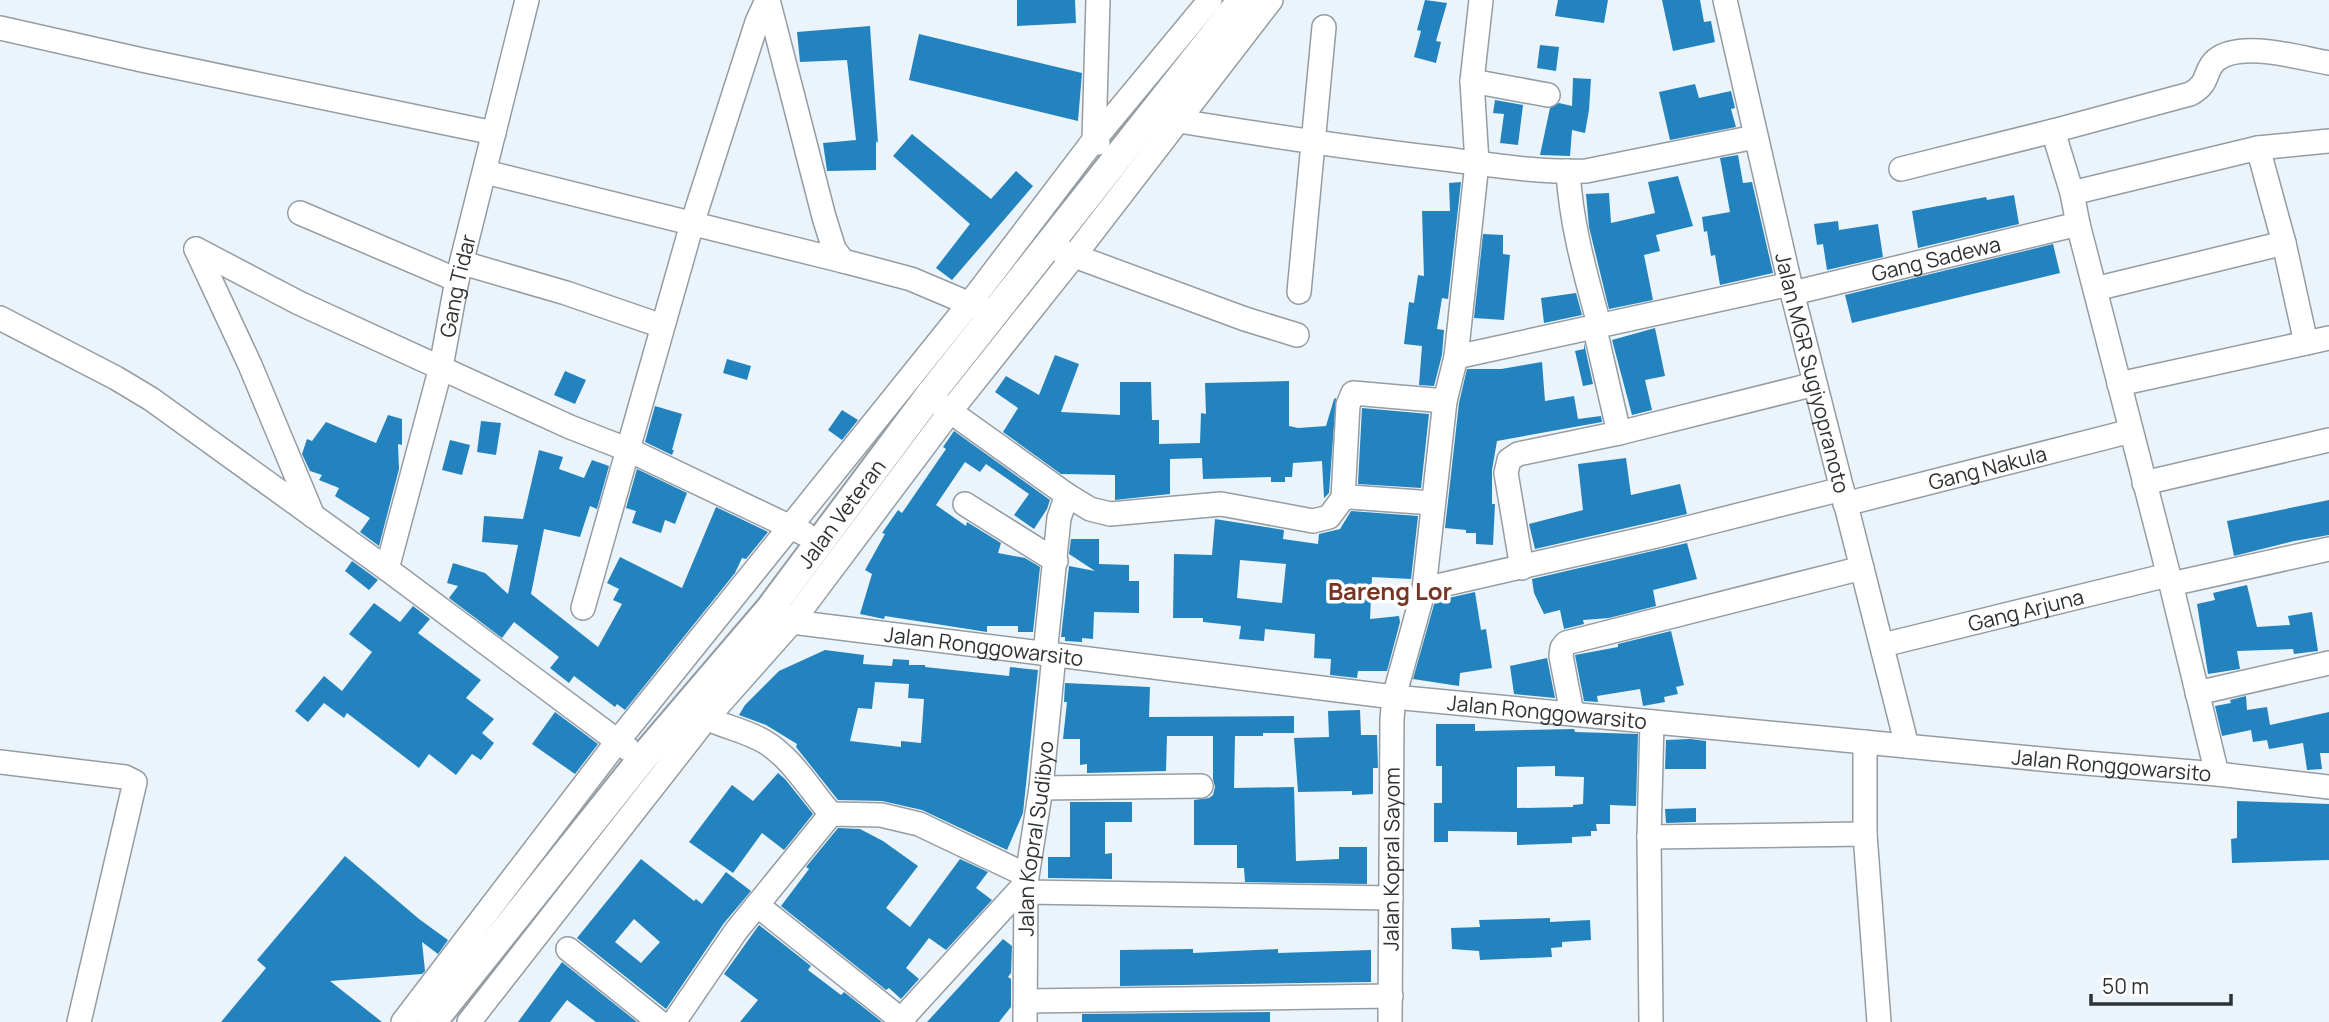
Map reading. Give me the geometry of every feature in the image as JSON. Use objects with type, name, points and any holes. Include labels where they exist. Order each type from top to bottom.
[{"type":"main road","name":"Jalan Veteran","points":[[432,1022],[537,927],[642,759],[697,712],[781,615],[818,542],[939,404],[982,309],[1061,251],[1118,156],[1169,112],[1242,0]]},
{"type":"street","name":"Gang Tidar","points":[[387,569],[441,367],[460,272],[527,0]]},
{"type":"street","points":[[583,608],[692,224],[757,22],[767,0]]},
{"type":"street","points":[[767,0],[824,217],[834,249],[844,261]]},
{"type":"street","points":[[1094,140],[1098,0]]},
{"type":"street","points":[[403,1022],[537,927],[617,742],[792,526],[982,309],[1094,140],[1210,0]]},
{"type":"street","points":[[781,615],[939,404],[1169,112],[1271,0]]},
{"type":"street","name":"Jalan Kopral Sayom","points":[[1390,1022],[1394,697],[1424,589],[1446,401],[1456,357],[1477,163],[1472,81],[1480,0]]},
{"type":"street","name":"Jalan MGR Sugiyopranoto","points":[[1725,0],[1791,288],[1907,746]]},
{"type":"street","points":[[1298,292],[1324,27]]},
{"type":"street","points":[[0,28],[494,133]]},
{"type":"street","points":[[1901,169],[2190,94],[2205,83],[2212,65],[2217,60],[2231,54],[2257,51],[2329,63]]},
{"type":"street","points":[[1472,81],[1548,95]]},
{"type":"street","points":[[1169,112],[1314,144],[1568,172],[1755,137]]},
{"type":"street","points":[[2053,131],[2072,193],[2077,224],[2217,774]]},
{"type":"street","points":[[1094,140],[1118,156]]},
{"type":"street","points":[[2072,193],[2258,148],[2329,141]]},
{"type":"street","points":[[2258,148],[2284,243],[2306,343]]},
{"type":"street","points":[[485,172],[911,279],[982,309]]},
{"type":"street","points":[[1568,172],[1570,206],[1619,433]]},
{"type":"street","points":[[300,213],[460,272],[566,293],[662,326]]},
{"type":"street","name":"Gang Sadewa","points":[[1456,357],[1596,324],[1791,288],[2077,224]]},
{"type":"street","points":[[2095,289],[2284,243]]},
{"type":"street","points":[[313,517],[250,365],[196,249],[299,303],[570,427],[629,450],[792,526],[818,542]]},
{"type":"street","points":[[1061,251],[1245,319],[1297,335]]},
{"type":"street","points":[[0,318],[139,392],[387,569],[642,759]]},
{"type":"street","points":[[2119,384],[2329,338]]},
{"type":"street","points":[[1522,568],[1511,509],[1508,460],[1518,454],[1619,433],[1815,384]]},
{"type":"street","points":[[939,404],[1090,509],[1110,514],[1221,504],[1313,522],[1329,517],[1343,498],[1348,405],[1353,393],[1446,401]]},
{"type":"street","name":"Gang Nakula","points":[[1424,589],[2131,431]]},
{"type":"street","points":[[2144,483],[2329,440]]},
{"type":"street","name":"Jalan Kopral Sudibyo","points":[[1026,1012],[1026,884],[1041,788],[1059,518],[1067,495]]},
{"type":"street","points":[[1343,498],[1350,496],[1433,503]]},
{"type":"street","points":[[965,504],[1056,561]]},
{"type":"street","name":"Gang Arjuna","points":[[1883,645],[2169,579],[2329,549]]},
{"type":"street","points":[[1572,713],[1561,656],[1566,643],[1862,568]]},
{"type":"street","name":"Jalan Ronggowarsito","points":[[781,615],[1050,655],[1394,697],[2217,774],[2329,787]]},
{"type":"street","points":[[2197,693],[2329,663]]},
{"type":"street","points":[[469,1022],[537,927],[629,814],[697,712],[744,732],[779,752],[831,814],[881,815],[919,824],[1026,884],[1391,898]]},
{"type":"street","points":[[1651,1022],[1649,837],[1652,722]]},
{"type":"street","points":[[1865,742],[1865,834],[1879,1022]]},
{"type":"street","points":[[0,762],[125,777],[135,782],[79,1022]]},
{"type":"street","points":[[1041,788],[1201,786]]},
{"type":"street","points":[[674,1022],[757,905],[831,814]]},
{"type":"street","points":[[1649,837],[1865,834]]},
{"type":"street","points":[[757,905],[901,1021],[1026,884]]},
{"type":"street","points":[[537,927],[659,1022]]},
{"type":"street","points":[[1026,1012],[1391,996]]},
{"type":"building","points":[[1017,0],[1075,0],[1076,23],[1017,26]]},
{"type":"building","points":[[1425,0],[1447,3],[1436,41],[1441,42],[1436,63],[1414,57],[1421,31],[1417,30]]},
{"type":"building","points":[[1558,0],[1608,0],[1604,23],[1555,16]]},
{"type":"building","points":[[1662,0],[1700,0],[1704,22],[1711,21],[1715,42],[1673,51]]},
{"type":"building","points":[[870,26],[878,143],[876,141],[876,170],[827,171],[823,143],[856,140],[847,60],[800,62],[797,32]]},
{"type":"building","points":[[919,34],[1082,73],[1078,121],[909,80]]},
{"type":"building","points":[[1540,45],[1559,47],[1556,71],[1537,68]]},
{"type":"building","points":[[1573,78],[1591,79],[1585,133],[1572,130],[1570,156],[1540,155],[1550,108],[1559,103],[1572,106]]},
{"type":"building","points":[[1695,84],[1699,98],[1731,91],[1735,108],[1731,109],[1736,127],[1670,140],[1659,92]]},
{"type":"building","points":[[1495,100],[1523,105],[1518,145],[1500,143],[1504,114],[1493,113]]},
{"type":"building","points":[[912,134],[991,199],[1016,171],[1033,186],[952,280],[936,268],[970,224],[893,156]]},
{"type":"building","points":[[1738,155],[1743,183],[1752,182],[1773,273],[1720,285],[1715,255],[1711,256],[1702,217],[1730,212],[1720,158]]},
{"type":"building","points":[[1678,176],[1693,226],[1656,235],[1660,251],[1644,255],[1653,300],[1609,309],[1589,227],[1586,194],[1609,193],[1611,223],[1655,213],[1648,182]]},
{"type":"building","points":[[1461,182],[1448,299],[1442,298],[1437,329],[1444,330],[1442,355],[1434,386],[1419,385],[1422,346],[1404,344],[1409,302],[1414,303],[1418,275],[1424,276],[1422,211],[1450,211],[1449,183]]},
{"type":"building","points":[[2014,195],[2019,224],[1918,248],[1912,211],[1986,197],[1987,200]]},
{"type":"building","points":[[1838,221],[1839,230],[1878,224],[1883,257],[1827,270],[1823,244],[1817,245],[1814,224]]},
{"type":"building","points":[[1483,234],[1503,235],[1503,254],[1510,255],[1504,320],[1474,318]]},
{"type":"building","points":[[2053,244],[2060,273],[1852,323],[1845,295]]},
{"type":"building","points":[[1576,293],[1582,315],[1544,323],[1541,298]]},
{"type":"building","points":[[1655,328],[1665,376],[1645,380],[1652,410],[1632,415],[1612,340]]},
{"type":"building","points":[[1584,343],[1593,384],[1583,386],[1575,351],[1584,349]]},
{"type":"building","points":[[1055,355],[1079,364],[1061,412],[1120,415],[1120,382],[1151,382],[1152,420],[1159,420],[1159,444],[1200,443],[1201,413],[1206,414],[1205,383],[1289,381],[1289,426],[1298,428],[1326,426],[1336,398],[1329,493],[1324,498],[1322,461],[1293,463],[1292,477],[1285,477],[1285,482],[1271,482],[1271,477],[1203,479],[1202,458],[1170,459],[1170,494],[1115,500],[1115,475],[1061,474],[1003,432],[1018,408],[995,392],[1006,376],[1039,395]]},
{"type":"building","points":[[727,359],[751,366],[747,380],[723,373]]},
{"type":"building","points":[[1542,362],[1545,401],[1574,396],[1578,419],[1601,416],[1602,422],[1497,441],[1492,470],[1492,504],[1495,504],[1493,545],[1476,544],[1476,533],[1445,528],[1459,403],[1467,369],[1501,369]]},
{"type":"building","points":[[565,371],[586,380],[575,404],[554,395]]},
{"type":"building","points":[[655,406],[682,414],[672,455],[645,442]]},
{"type":"building","points":[[1362,408],[1429,414],[1421,488],[1358,484]]},
{"type":"building","points":[[842,410],[858,420],[842,440],[828,430]]},
{"type":"building","points":[[388,415],[402,419],[402,445],[398,444],[399,469],[379,546],[360,532],[370,518],[335,496],[339,488],[319,480],[322,475],[310,471],[302,454],[307,439],[312,441],[326,422],[376,443]]},
{"type":"building","points":[[481,421],[501,423],[496,455],[477,452]]},
{"type":"building","points":[[954,431],[1050,500],[1034,529],[1014,515],[1029,494],[986,464],[980,472],[965,462],[936,505],[966,526],[967,522],[1001,543],[998,553],[1025,558],[1040,567],[1033,632],[1018,632],[1018,626],[987,626],[987,632],[860,614],[872,574],[865,570],[885,534],[882,533],[898,510],[902,513],[946,449],[943,447]]},
{"type":"building","points":[[450,440],[470,445],[462,475],[442,470]]},
{"type":"building","points":[[539,450],[563,457],[559,469],[584,478],[592,460],[609,466],[597,509],[590,506],[580,537],[544,529],[531,594],[598,647],[622,604],[613,600],[619,589],[607,583],[620,557],[682,588],[716,507],[768,532],[746,559],[742,558],[735,573],[625,710],[617,704],[615,707],[574,676],[569,683],[550,668],[559,657],[514,622],[502,638],[449,598],[458,586],[447,583],[453,563],[485,573],[508,594],[518,545],[482,542],[484,516],[523,519]]},
{"type":"building","points":[[1626,458],[1631,495],[1680,484],[1687,514],[1535,549],[1529,524],[1583,510],[1578,464]]},
{"type":"building","points":[[637,469],[687,493],[675,524],[665,520],[661,533],[632,523],[636,511],[626,508]]},
{"type":"building","points":[[2329,500],[2329,535],[2234,556],[2227,521]]},
{"type":"building","points":[[1351,511],[1418,516],[1411,579],[1372,577],[1370,619],[1399,616],[1400,622],[1387,671],[1358,671],[1357,678],[1330,675],[1331,659],[1314,658],[1315,634],[1265,629],[1264,641],[1239,639],[1241,626],[1203,622],[1203,618],[1173,618],[1174,554],[1212,555],[1215,519],[1284,530],[1283,539],[1318,544],[1319,534],[1340,529]],"holes":[[[1240,560],[1286,564],[1282,603],[1237,598]]]},
{"type":"building","points":[[1071,539],[1099,539],[1099,564],[1129,565],[1129,581],[1139,581],[1139,613],[1094,612],[1093,639],[1082,638],[1082,642],[1065,641],[1065,637],[1061,637],[1069,566],[1095,571],[1069,554]]},
{"type":"building","points":[[1687,543],[1697,579],[1653,590],[1656,606],[1609,618],[1583,620],[1584,624],[1564,629],[1560,610],[1544,614],[1534,593],[1532,579]]},
{"type":"building","points":[[352,561],[378,580],[369,590],[345,571]]},
{"type":"building","points":[[2247,585],[2257,627],[2290,625],[2288,616],[2312,612],[2318,651],[2294,654],[2293,649],[2237,651],[2240,669],[2208,674],[2197,604],[2215,600],[2213,593]]},
{"type":"building","points":[[1475,592],[1481,630],[1486,629],[1492,668],[1460,673],[1459,686],[1413,679],[1435,601]]},
{"type":"building","points":[[374,603],[400,622],[413,606],[430,619],[418,633],[481,680],[466,698],[494,719],[482,733],[494,743],[481,760],[472,754],[456,775],[429,754],[419,768],[347,713],[344,718],[324,703],[308,722],[295,711],[324,676],[342,691],[372,652],[349,634]]},
{"type":"building","points":[[1671,631],[1684,685],[1676,687],[1678,694],[1664,697],[1665,702],[1643,706],[1640,689],[1597,696],[1598,702],[1584,701],[1575,655],[1618,647],[1618,644]]},
{"type":"building","points":[[825,650],[864,655],[863,664],[892,666],[893,659],[909,660],[909,665],[1009,676],[1010,667],[1038,670],[1023,813],[1007,850],[922,810],[882,801],[838,800],[796,747],[797,744],[766,725],[739,715],[745,705],[779,671]],"holes":[[[875,682],[909,684],[908,698],[924,699],[921,743],[901,741],[901,747],[850,741],[858,708],[872,709]]]},
{"type":"building","points":[[1547,658],[1555,698],[1514,694],[1510,666]]},
{"type":"building","points":[[1065,683],[1150,687],[1149,717],[1294,716],[1294,733],[1235,736],[1234,788],[1294,787],[1296,861],[1339,859],[1339,847],[1367,847],[1367,884],[1245,882],[1244,868],[1237,868],[1237,845],[1194,845],[1194,800],[1209,798],[1215,787],[1213,736],[1167,736],[1166,771],[1087,773],[1087,764],[1080,765],[1080,739],[1063,739],[1067,702],[1064,702]]},
{"type":"building","points":[[2246,696],[2247,710],[2267,707],[2270,725],[2329,712],[2329,753],[2320,753],[2322,769],[2307,770],[2303,743],[2269,749],[2267,740],[2253,742],[2251,730],[2222,736],[2215,706]]},
{"type":"building","points":[[1360,710],[1361,735],[1377,735],[1378,768],[1373,768],[1373,794],[1352,795],[1352,791],[1298,792],[1294,738],[1329,737],[1328,711]]},
{"type":"building","points":[[555,712],[598,744],[575,774],[532,744]]},
{"type":"building","points":[[1436,724],[1475,724],[1475,731],[1574,729],[1575,732],[1638,734],[1636,806],[1610,805],[1610,824],[1596,824],[1597,831],[1591,831],[1591,836],[1572,837],[1572,843],[1517,845],[1517,832],[1448,831],[1448,842],[1434,842],[1434,803],[1442,803],[1442,766],[1436,766]],"holes":[[[1555,766],[1555,776],[1584,777],[1583,804],[1573,807],[1517,808],[1517,767]]]},
{"type":"building","points":[[1666,740],[1706,741],[1706,769],[1665,769]]},
{"type":"building","points":[[778,773],[813,814],[784,850],[762,833],[733,873],[689,842],[732,785],[753,801]]},
{"type":"building","points":[[2237,801],[2329,804],[2329,860],[2232,863],[2231,839],[2237,838]]},
{"type":"building","points":[[1070,802],[1132,802],[1132,822],[1105,822],[1105,854],[1112,853],[1112,879],[1048,878],[1048,857],[1070,857]]},
{"type":"building","points":[[1696,808],[1696,822],[1666,823],[1665,809]]},
{"type":"building","points":[[838,828],[860,829],[883,841],[918,866],[886,908],[910,927],[960,859],[988,872],[976,888],[992,900],[946,950],[929,938],[906,968],[919,979],[901,999],[781,906],[809,869],[806,867]]},
{"type":"building","points":[[345,856],[448,940],[438,954],[422,942],[425,971],[422,974],[330,981],[382,1022],[221,1022],[266,968],[257,960]]},
{"type":"building","points":[[641,859],[694,901],[696,899],[702,904],[726,872],[751,891],[724,923],[666,1009],[577,938]],"holes":[[[634,919],[660,942],[641,963],[615,942]]]},
{"type":"building","points":[[1550,918],[1550,922],[1590,920],[1591,940],[1562,942],[1562,947],[1551,948],[1552,957],[1480,960],[1479,951],[1452,949],[1451,928],[1480,927],[1479,920]]},
{"type":"building","points":[[759,925],[811,966],[808,970],[841,995],[844,992],[882,1022],[740,1022],[758,1000],[724,974]]},
{"type":"building","points":[[1003,939],[1012,946],[1011,973],[1008,977],[1011,979],[1011,1007],[999,1022],[927,1022]]},
{"type":"building","points":[[1193,949],[1193,953],[1278,949],[1278,953],[1371,950],[1371,982],[1120,986],[1120,950]]},
{"type":"building","points":[[562,962],[637,1022],[596,1022],[567,1000],[550,1022],[518,1022]]},
{"type":"building","points":[[1270,1012],[1270,1022],[1082,1022],[1082,1014]]},
{"type":"district","name":"Bareng Lor","points":[[1390,590]]}]
